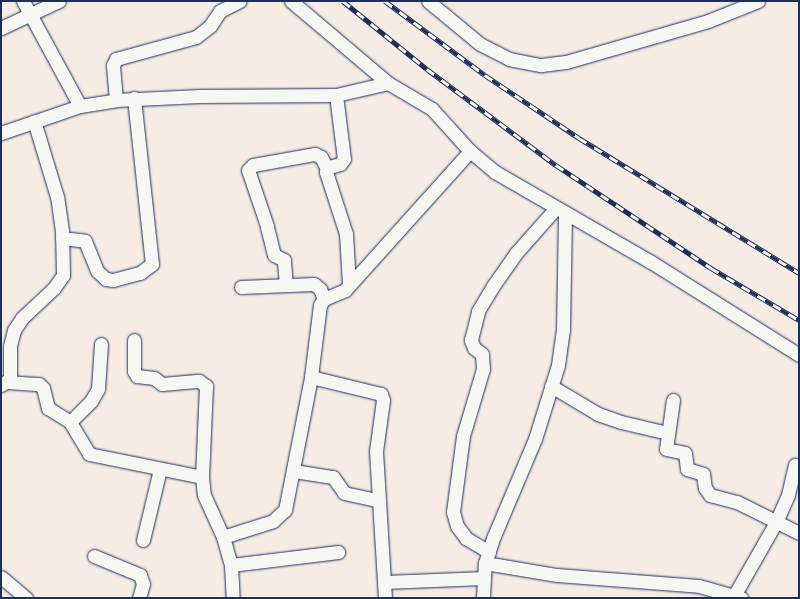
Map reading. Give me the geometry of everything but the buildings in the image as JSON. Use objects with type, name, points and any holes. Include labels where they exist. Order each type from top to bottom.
[{"type":"street","points":[[22,1],[80,106]]},
{"type":"street","points":[[1,28],[28,14],[59,1]]},
{"type":"street","points":[[116,100],[113,65],[116,59],[196,37],[207,29],[220,11],[240,1]]},
{"type":"street","points":[[291,1],[388,83],[432,109],[470,151],[495,172],[651,262],[799,355]]},
{"type":"street","points":[[428,1],[480,44],[509,59],[541,65],[566,62],[708,21],[758,1]]},
{"type":"street","points":[[1,133],[80,106],[116,100],[134,98],[336,95],[388,83]]},
{"type":"street","points":[[327,169],[340,164],[344,159],[336,95]]},
{"type":"street","points":[[62,238],[85,241],[97,271],[106,279],[113,280],[140,273],[152,264],[134,98]]},
{"type":"street","points":[[4,384],[11,375],[10,346],[14,330],[22,318],[54,288],[63,275],[62,238],[51,173],[34,121]]},
{"type":"street","points":[[223,537],[280,517],[285,510],[294,471],[311,377],[320,305],[324,299],[338,294],[349,284],[470,151]]},
{"type":"street","points":[[286,285],[284,260],[274,255],[267,226],[248,170],[253,165],[315,154],[322,157],[327,169],[346,234],[349,284]]},
{"type":"street","points":[[483,598],[487,558],[535,439],[551,386],[563,330],[561,211]]},
{"type":"street","points":[[561,211],[516,253],[492,286],[478,311],[471,340],[474,348],[482,354],[483,369],[463,436],[453,512],[457,526],[466,538],[487,558],[557,575],[699,586],[738,596],[776,522],[788,495],[796,465]]},
{"type":"street","points":[[241,287],[314,284],[318,285],[324,299]]},
{"type":"street","points":[[134,340],[134,371],[137,376],[154,378],[162,384],[199,380],[206,386],[202,477],[204,495],[223,537],[231,565],[233,598]]},
{"type":"street","points":[[70,422],[91,401],[98,389],[101,344]]},
{"type":"street","points":[[311,377],[381,394],[383,400],[376,451],[385,598]]},
{"type":"street","points":[[4,384],[39,384],[43,388],[48,408],[70,422],[89,454],[202,477]]},
{"type":"street","points":[[551,386],[598,414],[621,422],[668,433]]},
{"type":"street","points":[[673,400],[666,449],[685,453],[688,469],[703,474],[707,492],[737,502],[799,533]]},
{"type":"street","points":[[142,540],[160,469]]},
{"type":"street","points":[[294,471],[333,477],[344,493],[378,500]]},
{"type":"street","points":[[231,565],[338,552]]},
{"type":"street","points":[[94,556],[140,575],[142,584],[140,598]]},
{"type":"street","points":[[1,577],[26,598]]},
{"type":"street","points":[[385,582],[484,578]]},
{"type":"railway","points":[[343,1],[427,69],[556,165],[711,268],[799,320]]},
{"type":"railway","points":[[385,1],[485,75],[579,138],[799,273]]}]
